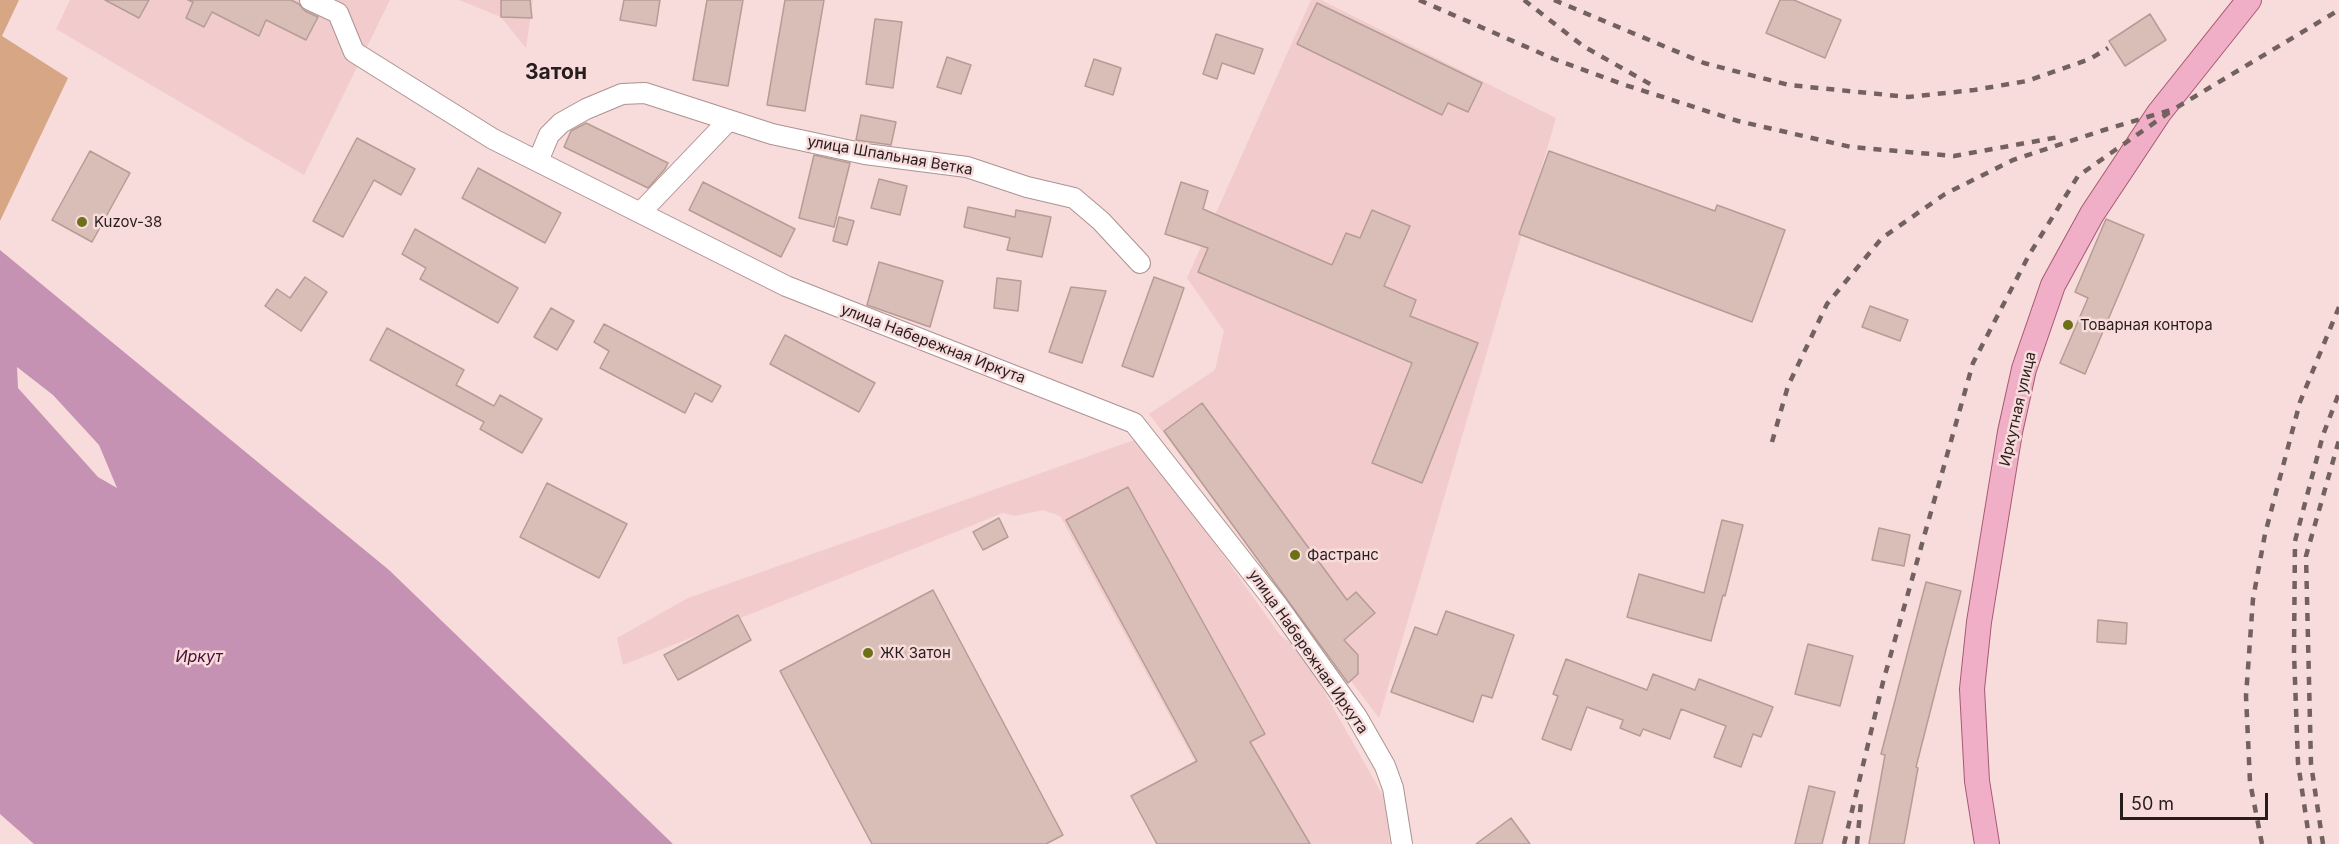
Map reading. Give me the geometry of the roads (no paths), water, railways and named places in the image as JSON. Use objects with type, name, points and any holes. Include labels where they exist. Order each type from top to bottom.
[{"type":"main road","name":"Иркутная улица","points":[[1987,844],[1977,781],[1972,689],[1984,589],[2010,432],[2024,369],[2053,285],[2092,214],[2159,113],[2249,0]]},
{"type":"street","name":"улица Набережная Иркута","points":[[310,0],[338,13],[354,52],[493,139],[786,286],[1134,423],[1278,606],[1357,717],[1385,766],[1394,788],[1402,844]]},
{"type":"street","name":"улица Шпальная Ветка","points":[[538,161],[549,135],[561,123],[586,109],[622,94],[645,93],[772,134],[865,154],[967,167],[1027,187],[1074,198],[1101,221],[1140,263]]},
{"type":"street","points":[[641,212],[729,120]]},
{"type":"water","name":"Иркут","points":[[0,250],[389,570],[673,844],[34,844],[0,814]],"holes":[[[17,367],[53,395],[99,445],[117,488],[98,477],[18,388]]]},
{"type":"railway","points":[[1419,0],[1554,59],[1622,84],[1738,121],[1851,147],[1954,156],[2059,137]]},
{"type":"railway","points":[[1524,0],[1583,46],[1657,88]]},
{"type":"railway","points":[[1554,0],[1704,63],[1789,85],[1908,97],[1974,90],[2027,81],[2090,59],[2108,48]]},
{"type":"railway","points":[[1772,442],[1788,386],[1827,304],[1882,238],[1945,194],[2013,160],[2174,109],[2339,10]]},
{"type":"railway","points":[[1844,844],[1883,682],[1973,363],[2029,255],[2078,176],[2174,109]]},
{"type":"railway","points":[[2262,844],[2250,782],[2246,696],[2253,599],[2265,534],[2300,402],[2339,307]]},
{"type":"railway","points":[[2310,844],[2298,763],[2294,653],[2295,541],[2323,435],[2339,393]]},
{"type":"railway","points":[[2323,844],[2311,764],[2306,556],[2339,440]]},
{"type":"railway","points":[[1857,844],[1861,802]]},
{"type":"place","name":"Kuzov-38","points":[[82,222]]},
{"type":"place","name":"Товарная контора","points":[[2068,325]]},
{"type":"place","name":"Фастранс","points":[[1295,555]]},
{"type":"place","name":"ЖК Затон","points":[[868,653]]},
{"type":"district","name":"Затон","points":[[556,73]]}]
